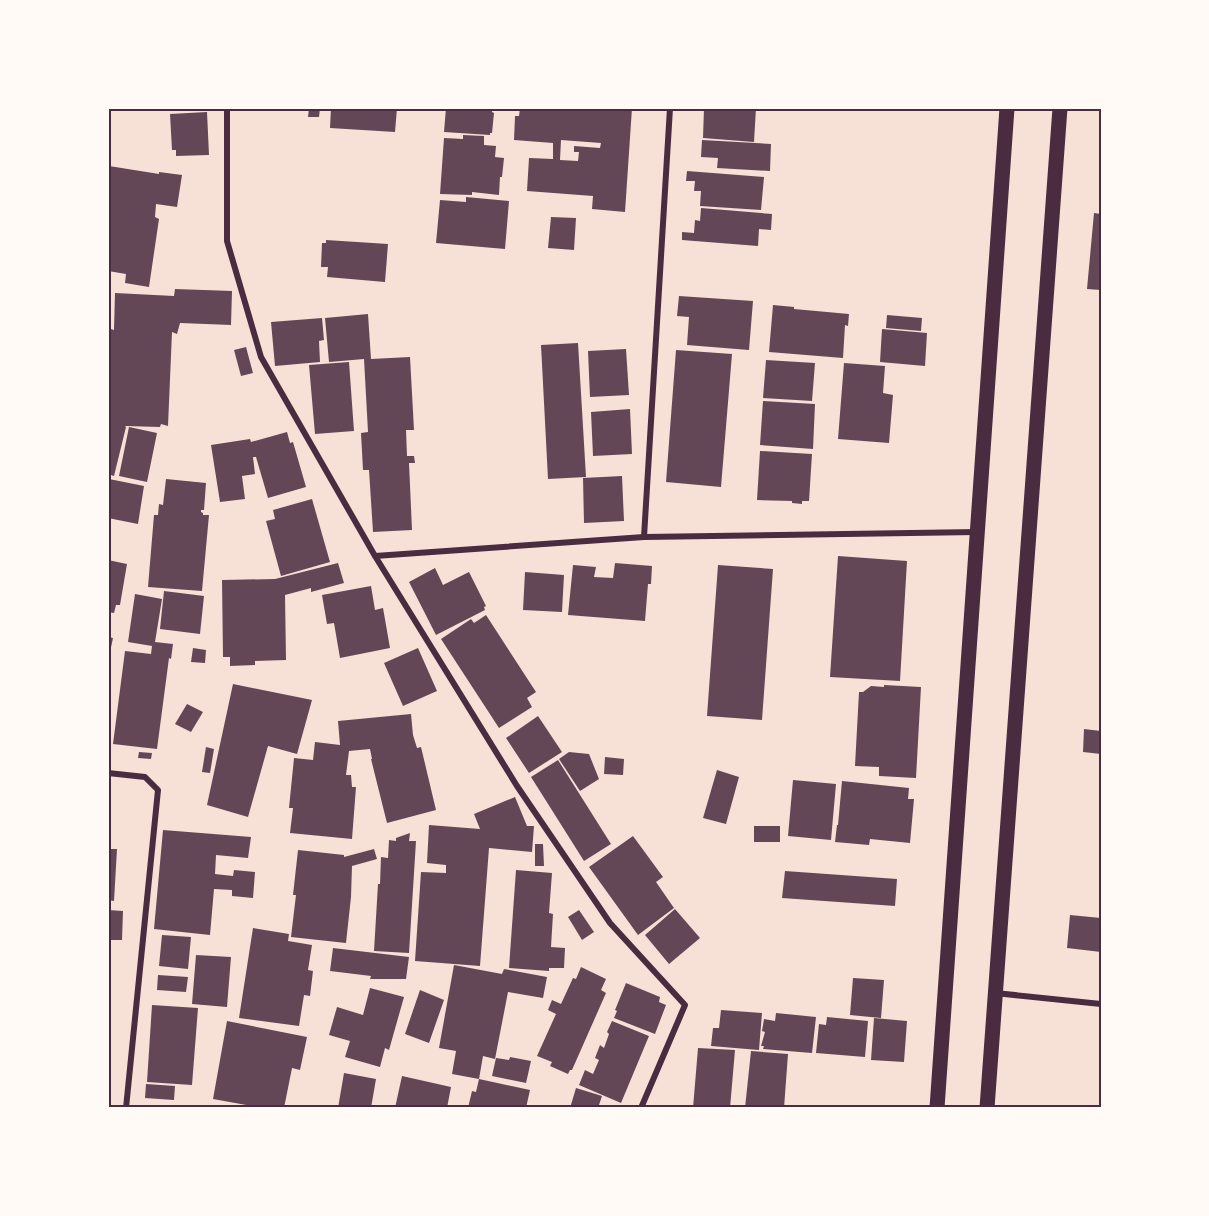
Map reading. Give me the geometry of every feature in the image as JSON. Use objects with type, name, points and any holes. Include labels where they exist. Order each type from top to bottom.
[{"type":"main road","points":[[937,1108],[1007,108]]},
{"type":"main road","points":[[987,1108],[1060,108]]},
{"type":"street","points":[[227,108],[227,241],[261,357],[375,556],[517,786],[610,922],[685,1005],[641,1108]]},
{"type":"street","points":[[644,537],[670,108]]},
{"type":"street","points":[[375,556],[644,537],[978,532]]},
{"type":"street","points":[[108,773],[145,777],[158,790],[126,1108]]},
{"type":"street","points":[[994,993],[1101,1004]]},
{"type":"building","points":[[309,108],[320,108],[319,117],[308,117]]},
{"type":"building","points":[[331,108],[397,108],[395,132],[330,128]]},
{"type":"building","points":[[446,108],[492,108],[494,113],[492,133],[490,135],[444,132]]},
{"type":"building","points":[[520,108],[632,108],[625,212],[592,209],[593,196],[527,191],[529,158],[553,159],[553,143],[514,140],[515,116],[519,116]],"holes":[[[561,140],[601,143],[600,148],[574,146],[574,152],[579,152],[578,161],[560,160]]]},
{"type":"building","points":[[704,108],[756,108],[754,142],[703,138]]},
{"type":"building","points":[[207,112],[209,155],[176,156],[176,150],[172,150],[170,114]]},
{"type":"building","points":[[463,135],[484,136],[484,145],[496,146],[495,157],[504,158],[499,195],[472,192],[472,195],[440,194],[444,138],[463,139]]},
{"type":"building","points":[[702,140],[771,144],[770,171],[717,168],[718,158],[701,157]]},
{"type":"building","points":[[109,166],[159,174],[159,172],[182,175],[177,207],[156,204],[155,217],[159,219],[149,287],[125,283],[126,274],[108,271]]},
{"type":"building","points":[[687,171],[764,177],[761,210],[700,206],[701,191],[694,191],[695,181],[686,181]]},
{"type":"building","points":[[466,197],[509,201],[505,249],[436,243],[440,200],[466,202]]},
{"type":"building","points":[[701,208],[772,214],[771,230],[759,229],[758,246],[682,240],[682,232],[694,233],[695,220],[700,221]]},
{"type":"building","points":[[1094,213],[1101,214],[1101,290],[1087,289]]},
{"type":"building","points":[[551,217],[576,218],[574,250],[548,248]]},
{"type":"building","points":[[326,240],[388,244],[385,282],[327,277],[328,267],[321,267],[322,243],[326,243]]},
{"type":"building","points":[[175,289],[232,291],[231,325],[180,323],[177,334],[172,332],[168,426],[161,424],[160,427],[125,426],[114,476],[108,474],[108,350],[110,350],[111,329],[114,330],[115,293],[174,296]]},
{"type":"building","points":[[679,296],[753,301],[749,350],[687,345],[689,317],[677,316]]},
{"type":"building","points":[[773,305],[849,314],[848,326],[845,325],[843,358],[769,352]]},
{"type":"building","points":[[368,314],[371,359],[410,357],[414,430],[406,430],[407,456],[414,456],[415,463],[409,463],[412,530],[373,532],[369,470],[363,470],[361,433],[368,432],[364,359],[329,362],[325,318]]},
{"type":"building","points":[[887,315],[922,318],[921,331],[886,328]]},
{"type":"building","points":[[322,318],[324,340],[319,341],[320,362],[275,366],[271,322]]},
{"type":"building","points":[[882,329],[927,333],[925,366],[880,362]]},
{"type":"building","points":[[578,343],[586,477],[548,479],[541,345]]},
{"type":"building","points":[[246,347],[253,373],[241,376],[234,350]]},
{"type":"building","points":[[626,349],[629,395],[590,397],[588,351]]},
{"type":"building","points":[[676,350],[732,354],[721,487],[666,482]]},
{"type":"building","points":[[766,360],[815,363],[812,401],[763,398]]},
{"type":"building","points":[[349,362],[354,431],[315,434],[309,365]]},
{"type":"building","points":[[844,363],[885,366],[883,393],[893,395],[889,443],[838,439]]},
{"type":"building","points":[[763,401],[815,404],[813,449],[760,445]]},
{"type":"building","points":[[630,409],[632,454],[593,456],[591,412]]},
{"type":"building","points":[[129,427],[157,433],[147,482],[119,476]]},
{"type":"building","points":[[287,432],[290,443],[293,442],[306,487],[268,498],[256,457],[253,457],[255,474],[242,476],[245,499],[220,502],[211,445],[250,439],[251,442]]},
{"type":"building","points":[[760,451],[812,454],[809,501],[802,501],[802,504],[792,503],[792,501],[757,500]]},
{"type":"building","points":[[622,476],[624,521],[584,523],[583,478]]},
{"type":"building","points":[[109,479],[144,486],[138,524],[108,518]]},
{"type":"building","points":[[166,479],[206,483],[204,510],[201,512],[203,515],[209,515],[202,591],[148,587],[154,515],[158,515],[159,504],[163,505]]},
{"type":"building","points":[[312,499],[330,562],[281,576],[266,521],[275,519],[273,510]]},
{"type":"building","points":[[838,556],[907,561],[900,681],[830,677]]},
{"type":"building","points":[[108,560],[127,564],[120,605],[116,605],[114,613],[108,612]]},
{"type":"building","points":[[338,563],[344,583],[311,592],[311,588],[285,595],[286,660],[255,661],[255,665],[230,666],[230,657],[223,657],[222,580],[275,579]]},
{"type":"building","points":[[615,563],[652,566],[645,621],[568,615],[573,565],[596,567],[594,577],[613,578]]},
{"type":"building","points":[[718,565],[773,569],[762,720],[707,716]]},
{"type":"building","points":[[435,568],[443,585],[469,572],[486,606],[485,610],[436,635],[409,582]]},
{"type":"building","points":[[525,572],[564,575],[562,612],[523,610]]},
{"type":"building","points":[[371,586],[375,610],[383,608],[390,648],[340,658],[334,623],[327,624],[322,595]]},
{"type":"building","points":[[164,591],[204,596],[200,634],[160,629]]},
{"type":"building","points":[[135,594],[162,599],[155,642],[173,644],[171,659],[169,658],[157,749],[113,744],[125,651],[151,654],[152,646],[128,642]]},
{"type":"building","points":[[486,615],[536,692],[527,698],[532,707],[499,728],[441,639],[471,619],[474,623]]},
{"type":"building","points":[[108,637],[113,638],[109,657],[108,657]]},
{"type":"building","points":[[193,648],[206,650],[205,663],[191,662]]},
{"type":"building","points":[[418,648],[437,691],[403,706],[384,663]]},
{"type":"building","points":[[233,684],[312,700],[297,754],[268,746],[248,817],[207,805]]},
{"type":"building","points":[[884,685],[921,687],[916,778],[879,776],[879,767],[855,766],[859,692],[871,686],[884,687]]},
{"type":"building","points":[[187,704],[203,712],[191,732],[175,724]]},
{"type":"building","points":[[411,714],[413,735],[417,748],[421,747],[436,810],[387,823],[370,749],[349,751],[346,775],[351,775],[352,787],[356,787],[352,839],[290,833],[293,808],[289,808],[294,758],[313,760],[315,742],[340,745],[338,721]]},
{"type":"building","points":[[538,716],[562,752],[529,773],[506,738]]},
{"type":"building","points":[[1084,729],[1101,731],[1101,754],[1083,752]]},
{"type":"building","points":[[206,747],[214,749],[210,773],[202,772]]},
{"type":"building","points":[[139,752],[152,753],[151,759],[138,758]]},
{"type":"building","points":[[569,752],[589,754],[599,779],[580,791],[559,759]]},
{"type":"building","points":[[605,757],[624,759],[623,775],[604,774]]},
{"type":"building","points":[[558,760],[611,844],[584,861],[531,777]]},
{"type":"building","points":[[717,770],[739,777],[726,824],[703,818]]},
{"type":"building","points":[[793,780],[836,784],[831,840],[788,836]]},
{"type":"building","points":[[842,781],[909,788],[908,799],[914,799],[910,843],[870,839],[869,845],[835,842]]},
{"type":"building","points":[[515,797],[527,826],[534,826],[532,852],[489,848],[480,966],[415,961],[421,872],[446,873],[446,865],[427,863],[429,825],[480,829],[474,814]]},
{"type":"building","points":[[754,826],[780,826],[780,842],[754,842]]},
{"type":"building","points":[[163,830],[251,837],[248,858],[216,855],[215,874],[233,876],[234,870],[255,872],[253,898],[232,896],[232,890],[214,889],[210,935],[154,929]]},
{"type":"building","points":[[410,833],[409,841],[416,841],[409,953],[374,951],[381,857],[388,858],[389,840],[396,841],[396,838]]},
{"type":"building","points":[[633,836],[663,877],[656,882],[674,908],[638,935],[589,867]]},
{"type":"building","points":[[535,844],[543,844],[544,866],[535,866]]},
{"type":"building","points":[[108,849],[117,849],[114,901],[108,900]]},
{"type":"building","points":[[374,849],[377,859],[352,866],[346,943],[291,937],[298,850],[344,855],[344,857]]},
{"type":"building","points":[[516,870],[552,873],[549,913],[553,914],[551,947],[565,948],[564,968],[549,968],[549,971],[509,968]]},
{"type":"building","points":[[785,871],[897,879],[895,906],[782,898]]},
{"type":"building","points":[[675,909],[700,938],[669,964],[645,935]]},
{"type":"building","points":[[108,910],[123,911],[122,940],[108,940]]},
{"type":"building","points":[[579,910],[594,932],[582,940],[568,917]]},
{"type":"building","points":[[1070,915],[1101,918],[1101,952],[1067,948]]},
{"type":"building","points":[[253,928],[289,934],[288,941],[312,945],[308,970],[313,971],[310,996],[304,995],[299,1026],[239,1018]]},
{"type":"building","points":[[162,935],[191,937],[188,969],[159,966]]},
{"type":"building","points":[[333,948],[409,957],[406,979],[370,979],[371,976],[330,971]]},
{"type":"building","points":[[196,955],[231,957],[227,1007],[192,1004]]},
{"type":"building","points":[[454,965],[502,974],[504,969],[547,977],[543,998],[508,992],[495,1059],[483,1056],[479,1079],[452,1074],[456,1051],[439,1048]]},
{"type":"building","points":[[581,967],[606,979],[601,990],[606,993],[572,1070],[568,1074],[550,1066],[552,1062],[537,1056],[556,1014],[548,1010],[552,1000],[561,1004],[573,978],[576,979]]},
{"type":"building","points":[[158,975],[188,977],[186,992],[157,990]]},
{"type":"building","points":[[853,978],[884,980],[881,1018],[850,1015]]},
{"type":"building","points":[[626,983],[660,997],[659,1002],[666,1005],[655,1034],[614,1018]]},
{"type":"building","points":[[370,988],[404,997],[389,1050],[385,1048],[380,1067],[345,1057],[350,1041],[329,1035],[337,1007],[363,1015]]},
{"type":"building","points":[[420,990],[444,1000],[429,1043],[405,1034]]},
{"type":"building","points":[[152,1005],[198,1008],[192,1085],[147,1082]]},
{"type":"building","points":[[721,1010],[762,1013],[759,1050],[711,1046],[713,1028],[719,1028]]},
{"type":"building","points":[[776,1013],[816,1017],[812,1053],[763,1049],[764,1046],[761,1046],[765,1032],[762,1031],[764,1019],[775,1021]]},
{"type":"building","points":[[827,1017],[868,1021],[865,1057],[816,1053],[819,1024],[826,1025]]},
{"type":"building","points":[[874,1018],[907,1021],[904,1062],[871,1060]]},
{"type":"building","points":[[227,1021],[307,1037],[300,1070],[292,1068],[284,1108],[263,1108],[213,1099]]},
{"type":"building","points":[[612,1021],[649,1036],[621,1103],[579,1085],[585,1070],[593,1074],[599,1060],[595,1058],[600,1045],[604,1048]]},
{"type":"building","points":[[698,1048],[735,1050],[730,1108],[693,1108]]},
{"type":"building","points":[[751,1051],[788,1054],[784,1108],[745,1108]]},
{"type":"building","points":[[510,1057],[531,1061],[526,1083],[492,1076],[496,1058],[509,1060]]},
{"type":"building","points":[[344,1073],[376,1079],[371,1108],[338,1108]]},
{"type":"building","points":[[402,1076],[451,1087],[447,1108],[395,1108]]},
{"type":"building","points":[[479,1079],[530,1090],[526,1108],[468,1108],[472,1091],[476,1092]]},
{"type":"building","points":[[146,1084],[175,1086],[174,1100],[145,1098]]},
{"type":"building","points":[[576,1088],[602,1096],[598,1108],[570,1108]]}]
